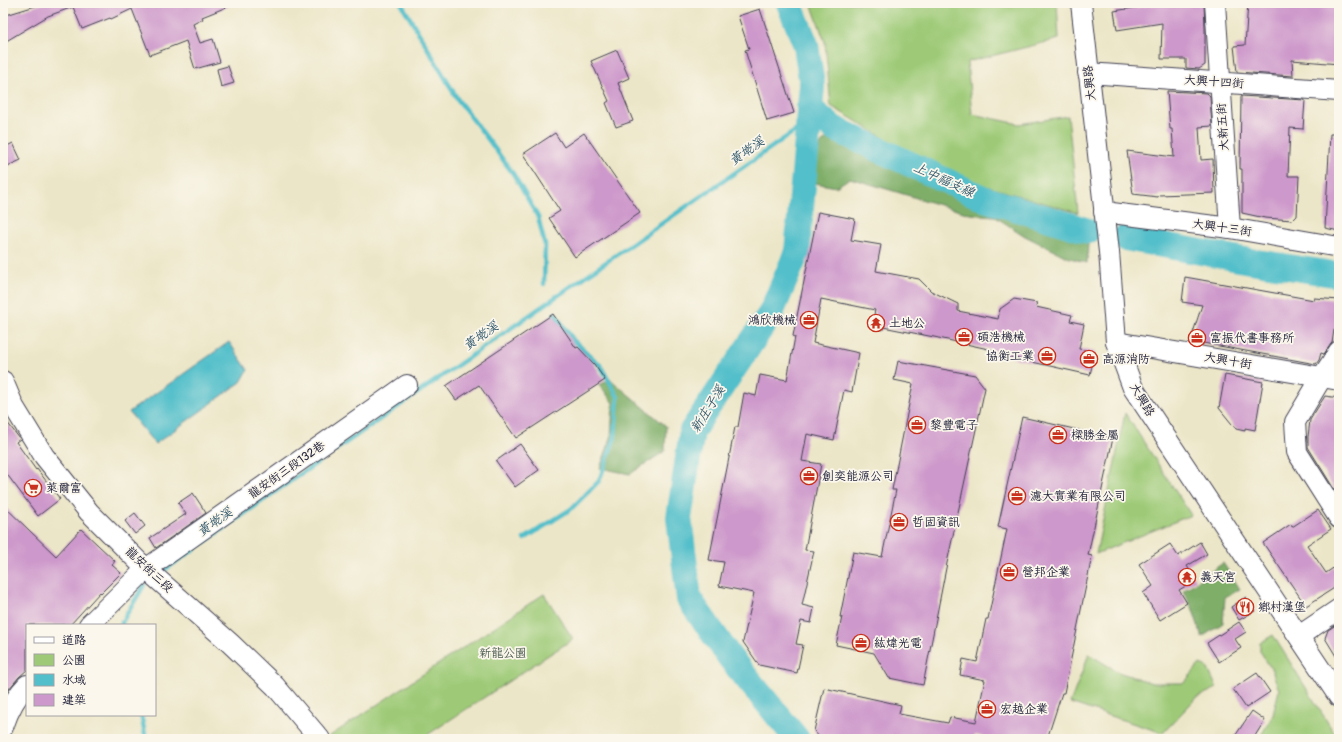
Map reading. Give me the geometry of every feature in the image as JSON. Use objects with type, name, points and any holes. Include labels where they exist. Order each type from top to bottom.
[{"type":"street","name":"大興路","points":[[1081,3],[1104,212],[1116,342],[1133,388],[1339,697]]},
{"type":"street","name":"大新五街","points":[[1215,3],[1230,228]]},
{"type":"street","name":"大興十四街","points":[[1088,73],[1339,91]]},
{"type":"street","name":"大興十三街","points":[[1104,212],[1230,228],[1339,247]]},
{"type":"street","name":"大興十街","points":[[1116,342],[1330,379]]},
{"type":"street","points":[[1339,351],[1330,379],[1296,422],[1297,452],[1339,518]]},
{"type":"street","name":"龍安街三段","points":[[3,381],[14,407],[44,456],[88,512],[146,569],[230,643],[275,686],[320,739]]},
{"type":"street","name":"龍安街三段132巷","points":[[90,624],[146,569],[408,385]]},
{"type":"street","points":[[1299,636],[1339,609]]},
{"type":"street","points":[[5,717],[21,691],[26,686]]},
{"type":"green space","points":[[811,3],[1057,3],[1059,39],[967,62],[972,114],[1019,124],[1068,116],[1078,213],[972,182],[894,144],[831,106],[825,42]]},
{"type":"green space","points":[[835,135],[897,167],[964,195],[1064,230],[1088,243],[1087,263],[1067,257],[1025,236],[994,216],[970,214],[850,178],[836,187],[815,183],[814,161],[822,142]]},
{"type":"green space","points":[[610,379],[666,426],[665,451],[630,474],[600,468],[611,438],[613,403],[600,385]]},
{"type":"green space","points":[[1125,413],[1191,515],[1096,554]]},
{"type":"green space","points":[[1223,563],[1240,589],[1225,597],[1223,623],[1202,637],[1192,607],[1183,591]]},
{"type":"green space","name":"新龍公園","points":[[544,594],[573,639],[421,739],[333,739],[330,736]]},
{"type":"green space","points":[[1273,635],[1338,739],[1259,739],[1273,715],[1279,690],[1272,670],[1260,651],[1260,643]]},
{"type":"green space","points":[[1089,654],[1118,672],[1152,683],[1184,683],[1200,664],[1207,667],[1217,688],[1196,698],[1163,733],[1070,703]]},
{"type":"water","points":[[229,342],[248,370],[241,382],[155,444],[129,412]]},
{"type":"building","points":[[45,3],[234,4],[202,17],[203,19],[193,24],[200,43],[213,39],[220,62],[195,69],[186,41],[150,55],[132,9],[111,19],[110,18],[82,29],[73,7],[48,16],[3,43],[3,16]]},
{"type":"building","points":[[1165,3],[1204,3],[1205,65],[1199,69],[1186,68],[1186,59],[1161,59],[1162,23],[1117,30],[1114,11]]},
{"type":"building","points":[[1248,3],[1339,3],[1339,64],[1292,60],[1293,76],[1237,72],[1234,46],[1245,45]]},
{"type":"building","points":[[760,9],[794,113],[767,121],[745,50],[749,49],[738,16]]},
{"type":"building","points":[[617,50],[629,78],[618,83],[633,121],[616,127],[606,103],[609,101],[591,61]]},
{"type":"building","points":[[228,66],[234,83],[221,87],[217,69]]},
{"type":"building","points":[[1167,91],[1207,93],[1210,96],[1212,126],[1199,127],[1201,160],[1213,159],[1214,193],[1159,195],[1158,197],[1133,194],[1127,151],[1174,157]]},
{"type":"building","points":[[1241,96],[1305,100],[1303,129],[1290,128],[1288,176],[1299,176],[1297,216],[1293,220],[1265,218],[1242,213],[1242,169],[1240,169]]},
{"type":"building","points":[[555,133],[564,147],[584,133],[640,213],[575,257],[549,218],[560,211],[523,154]]},
{"type":"building","points":[[1330,134],[1339,134],[1339,231],[1325,228]]},
{"type":"building","points":[[13,143],[21,160],[3,168],[3,148]]},
{"type":"building","points":[[818,212],[855,219],[851,240],[881,245],[876,271],[919,279],[931,291],[958,304],[958,311],[998,319],[1000,309],[1014,299],[1037,303],[1036,307],[1072,315],[1070,321],[1084,324],[1079,349],[1095,352],[1090,375],[992,353],[993,350],[934,337],[883,327],[883,330],[871,327],[875,310],[821,299],[813,343],[859,353],[852,392],[844,390],[834,440],[807,434],[802,461],[821,464],[805,550],[814,551],[802,605],[814,608],[811,623],[801,621],[796,644],[803,645],[797,673],[759,665],[743,642],[754,593],[719,586],[724,562],[709,560],[735,427],[738,427],[744,393],[756,396],[760,375],[787,380],[795,337],[793,336]]},
{"type":"building","points":[[1185,277],[1314,300],[1314,298],[1339,300],[1339,331],[1334,330],[1332,343],[1324,354],[1321,353],[1316,364],[1203,343],[1202,345],[1190,342],[1202,305],[1182,302]]},
{"type":"building","points":[[553,314],[576,348],[578,347],[594,364],[605,380],[516,438],[479,385],[456,400],[446,386]]},
{"type":"building","points":[[898,361],[975,375],[985,388],[947,563],[923,685],[889,678],[874,653],[836,645],[853,552],[882,557],[896,490],[892,490],[913,384],[894,380]]},
{"type":"building","points":[[1225,375],[1263,382],[1255,430],[1245,428],[1245,431],[1236,429],[1219,408]]},
{"type":"building","points":[[1325,396],[1339,398],[1339,497],[1308,447],[1310,420]]},
{"type":"building","points":[[3,417],[20,439],[16,442],[36,470],[37,469],[60,499],[38,516],[3,469]]},
{"type":"building","points":[[1022,417],[1113,438],[1088,555],[1092,556],[1064,693],[1062,693],[1047,739],[993,739],[975,735],[974,739],[821,739],[814,731],[824,688],[901,705],[899,714],[948,723],[950,717],[976,722],[985,680],[960,675],[963,659],[977,662],[986,619],[988,619],[1007,529],[998,527]]},
{"type":"building","points":[[520,444],[539,470],[515,487],[496,461]]},
{"type":"building","points":[[193,493],[206,513],[156,548],[150,538],[186,514],[178,503]]},
{"type":"building","points":[[3,505],[56,556],[81,529],[115,561],[112,565],[121,573],[101,593],[100,592],[71,624],[26,624],[26,671],[3,696]]},
{"type":"building","points":[[1318,510],[1331,529],[1307,545],[1326,573],[1339,564],[1339,585],[1306,606],[1263,543],[1291,524],[1292,527]]},
{"type":"building","points":[[135,513],[145,526],[135,534],[125,521]]},
{"type":"building","points":[[1200,542],[1207,554],[1187,566],[1196,580],[1179,590],[1187,603],[1160,620],[1143,593],[1153,586],[1139,564],[1170,544],[1178,556]]},
{"type":"building","points":[[1246,597],[1255,611],[1239,620],[1231,607]]},
{"type":"building","points":[[1239,622],[1246,632],[1235,639],[1241,648],[1219,662],[1207,643]]},
{"type":"building","points":[[1339,623],[1339,661],[1325,638],[1328,630]]},
{"type":"building","points":[[1257,673],[1270,692],[1246,708],[1233,689]]},
{"type":"building","points":[[1252,711],[1265,720],[1253,739],[1233,739]]},
{"type":"waterway","points":[[401,3],[458,100],[514,175],[538,217],[545,245],[544,284]]},
{"type":"waterway","name":"新庄子溪","points":[[789,3],[806,45],[812,85],[797,252],[771,313],[692,431],[679,518],[689,599],[731,659],[797,739]]},
{"type":"waterway","name":"上中福支線","points":[[809,108],[833,128],[985,199],[1088,231]]},
{"type":"waterway","name":"黃墘溪","points":[[166,569],[808,122]]},
{"type":"waterway","points":[[1125,238],[1250,261],[1339,275]]},
{"type":"waterway","points":[[524,539],[571,509],[599,481],[615,437],[618,397],[600,365],[574,341],[555,314]]},
{"type":"waterway","name":"黃墘溪","points":[[122,624],[144,585]]},
{"type":"waterway","name":"黃墘溪","points":[[141,716],[146,739]]},
{"type":"place","name":"鴻欣機械","points":[[809,320]]},
{"type":"place","name":"土地公","points":[[876,323]]},
{"type":"place","name":"碩浩機械","points":[[964,337]]},
{"type":"place","name":"富振代書事務所","points":[[1197,338]]},
{"type":"place","name":"協衡工業","points":[[1047,356]]},
{"type":"place","name":"高源消防","points":[[1089,359]]},
{"type":"place","name":"黎豐電子","points":[[917,425]]},
{"type":"place","name":"樑勝金屬","points":[[1058,435]]},
{"type":"place","name":"創奕能源公司","points":[[809,476]]},
{"type":"place","name":"萊爾富","points":[[33,488]]},
{"type":"place","name":"濾大實業有限公司","points":[[1017,496]]},
{"type":"place","name":"哲固資訊","points":[[899,522]]},
{"type":"place","name":"營邦企業","points":[[1009,572]]},
{"type":"place","name":"義天宮","points":[[1187,577]]},
{"type":"place","name":"鄉村漢堡","points":[[1245,607]]},
{"type":"place","name":"紘煒光電","points":[[861,643]]},
{"type":"place","name":"宏越企業","points":[[987,709]]}]
